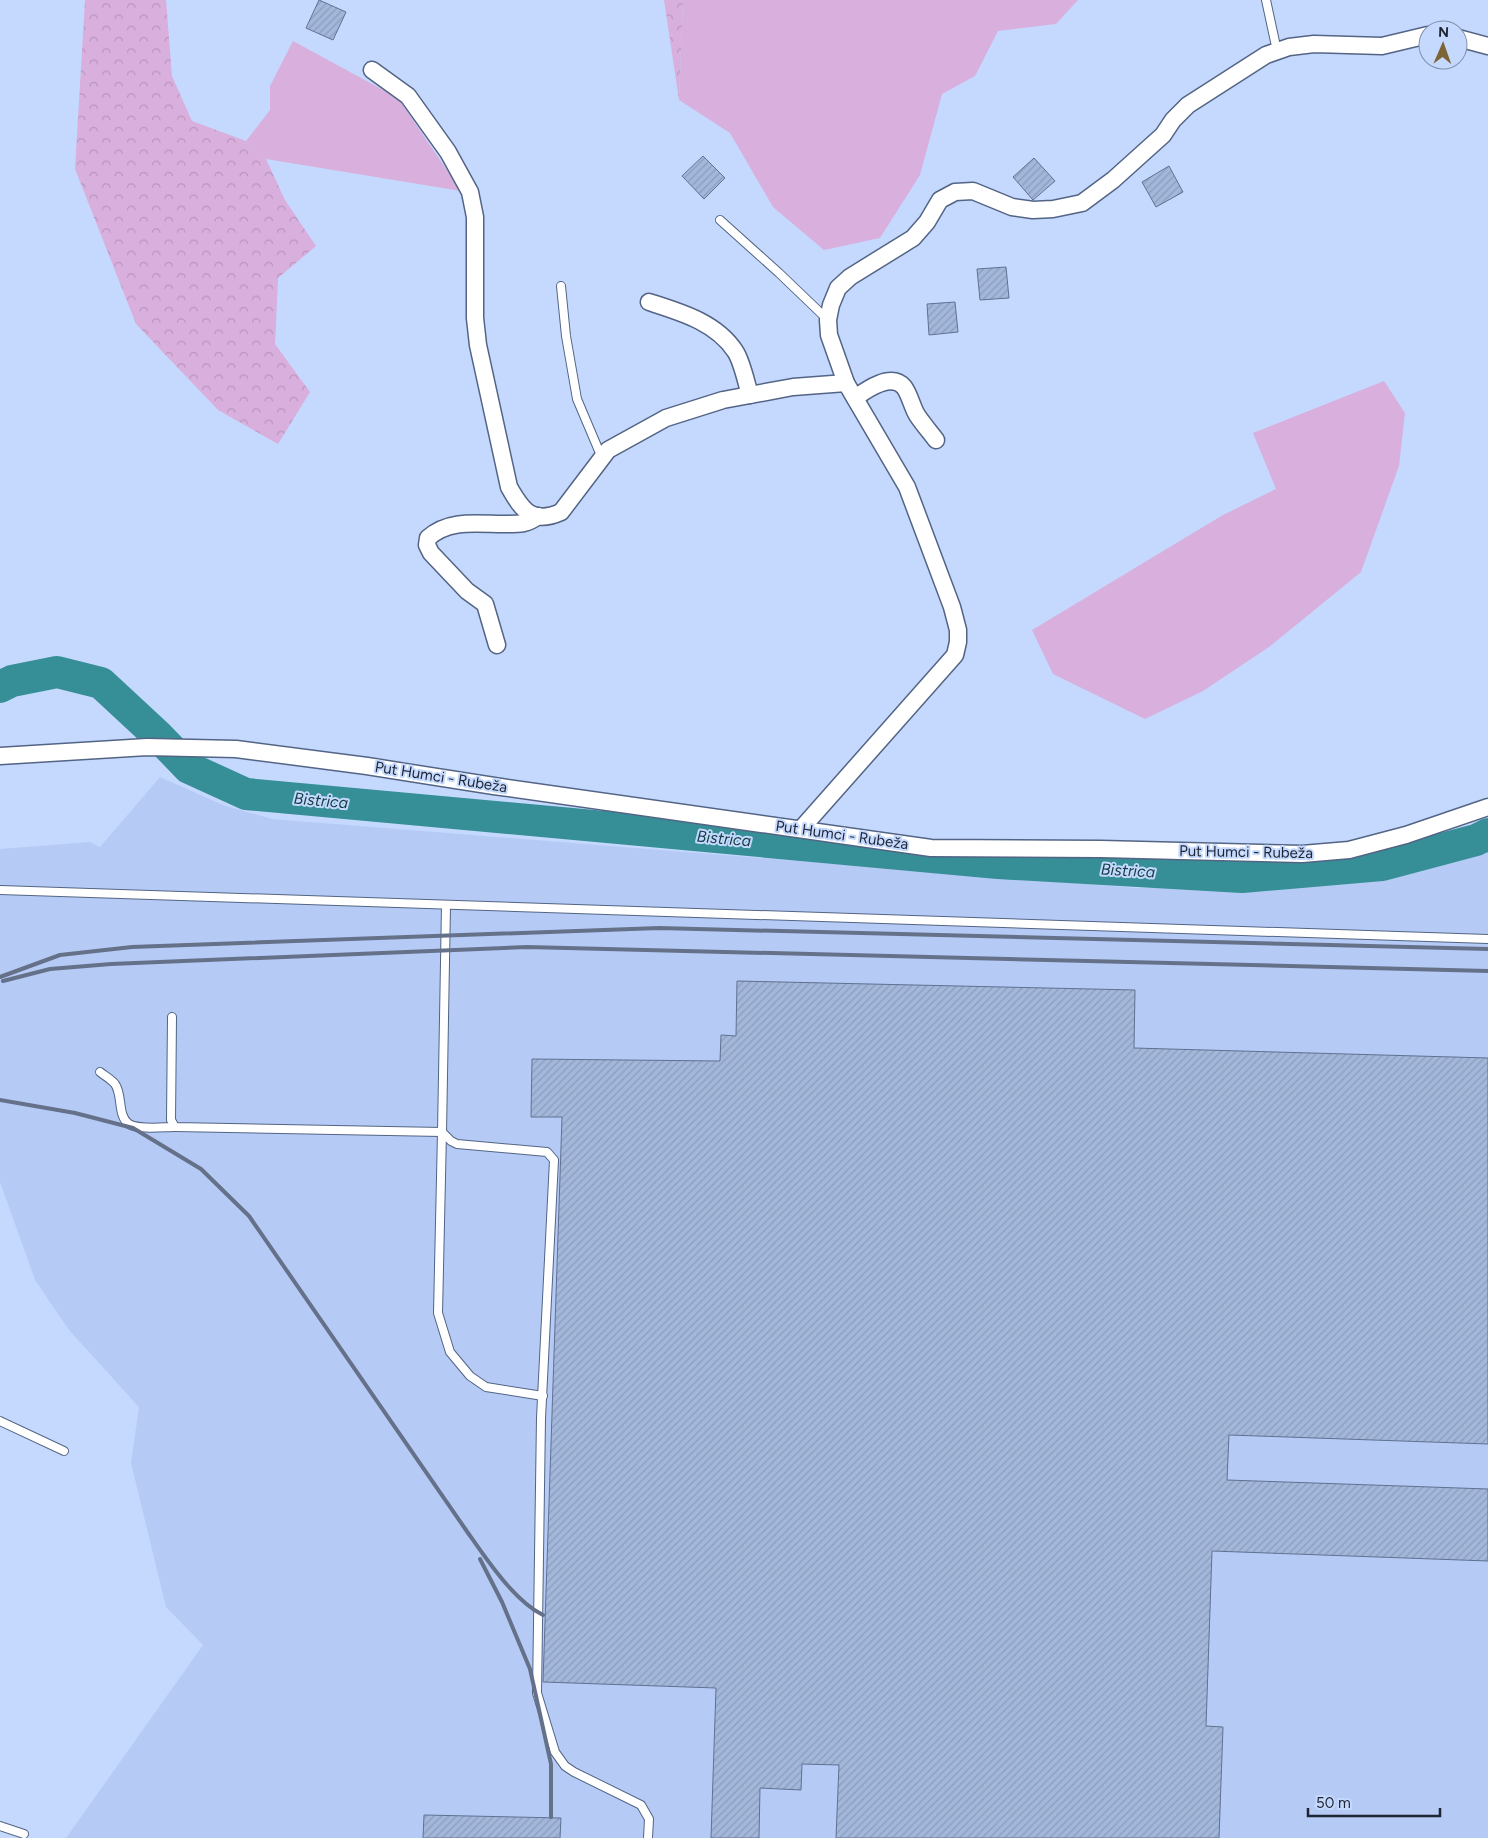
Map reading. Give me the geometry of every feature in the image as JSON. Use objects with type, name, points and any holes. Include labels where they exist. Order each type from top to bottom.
[{"type":"street","points":[[801,830],[955,655],[958,642],[958,630],[952,607],[907,486],[846,383],[829,335],[828,320],[831,305],[838,288],[850,277],[913,238],[927,222],[940,200],[955,192],[973,191],[1012,207],[1033,210],[1053,209],[1082,203],[1113,180],[1163,135],[1173,120],[1188,105],[1266,56],[1289,47],[1314,44],[1382,46],[1418,37]]},
{"type":"street","points":[[1468,41],[1488,46]]},
{"type":"street","points":[[372,70],[408,96],[448,152],[470,192],[475,217],[475,318],[478,345],[509,486],[520,507],[528,514],[538,516],[554,515],[561,512],[608,450],[666,418],[723,400],[794,387],[846,383]]},
{"type":"street","points":[[648,302],[683,313],[715,330],[736,351],[750,395]]},
{"type":"street","points":[[855,398],[877,385],[898,382],[904,388],[918,416],[936,440]]},
{"type":"street","points":[[497,645],[485,604],[467,591],[432,553],[427,545],[428,538],[436,530],[451,525],[526,523],[538,516]]},
{"type":"street","name":"Put Humci - Rubeža","points":[[0,756],[147,748],[236,749],[367,766],[931,848],[1101,849],[1302,854],[1359,847],[1406,835],[1488,807]]},
{"type":"lane","points":[[1266,0],[1278,51]]},
{"type":"lane","points":[[720,220],[828,320]]},
{"type":"lane","points":[[561,286],[566,336],[577,399],[602,458]]},
{"type":"lane","points":[[0,890],[1488,939]]},
{"type":"lane","points":[[446,905],[438,1313],[450,1352],[470,1376],[486,1388],[543,1396]]},
{"type":"lane","points":[[172,1017],[170,1120],[175,1127]]},
{"type":"lane","points":[[100,1072],[114,1082],[118,1090],[123,1117],[129,1124],[138,1127],[442,1132],[457,1144],[546,1152],[554,1160],[543,1396],[537,1693],[555,1752],[565,1766],[641,1805],[649,1819],[648,1838]]},
{"type":"lane","points":[[0,1421],[64,1451]]},
{"type":"lane","points":[[0,1826],[24,1834]]},
{"type":"shaded area","points":[[160,777],[223,805],[272,819],[1137,888],[1262,885],[1374,877],[1478,846],[1488,841],[1488,1838],[66,1838],[203,1645],[166,1607],[131,1463],[139,1407],[69,1330],[35,1280],[0,1182],[0,849],[90,842],[100,847]]},
{"type":"green space","points":[[85,0],[166,0],[172,76],[192,121],[246,141],[266,159],[285,200],[316,246],[278,278],[275,344],[310,392],[278,444],[218,410],[136,324],[75,169]]},
{"type":"green space","points":[[664,0],[683,0],[679,100]]},
{"type":"green space","points":[[683,0],[1078,0],[1056,24],[998,31],[975,76],[942,94],[920,175],[880,238],[824,250],[773,207],[730,133],[679,100]]},
{"type":"green space","points":[[293,41],[398,98],[461,191],[266,159],[246,141],[270,110],[270,86]]},
{"type":"green space","points":[[1384,381],[1405,413],[1399,466],[1361,572],[1269,647],[1203,691],[1145,719],[1053,674],[1032,630],[1223,515],[1276,489],[1253,433]]},
{"type":"building","points":[[319,0],[346,12],[333,40],[306,28]]},
{"type":"building","points":[[703,156],[725,178],[704,199],[682,176]]},
{"type":"building","points":[[1034,158],[1055,181],[1033,200],[1013,177]]},
{"type":"building","points":[[1169,166],[1183,192],[1156,207],[1142,182]]},
{"type":"building","points":[[1006,267],[1009,298],[980,300],[977,269]]},
{"type":"building","points":[[955,302],[958,332],[929,335],[927,304]]},
{"type":"building","points":[[737,981],[1135,990],[1134,1048],[1488,1058],[1488,1444],[1229,1435],[1227,1480],[1488,1489],[1488,1561],[1212,1551],[1206,1726],[1223,1727],[1219,1838],[836,1838],[839,1765],[802,1764],[801,1790],[760,1788],[759,1838],[711,1838],[716,1688],[543,1682],[562,1117],[531,1117],[532,1059],[720,1061],[721,1035],[736,1036]]},
{"type":"building","points":[[424,1815],[561,1818],[560,1838],[423,1838]]},
{"type":"waterway","name":"Bistrica","points":[[0,687],[12,681],[57,672],[101,683],[157,735],[189,768],[246,794],[998,863],[1242,877],[1382,865],[1476,840],[1488,834]]},
{"type":"railway","points":[[0,977],[60,955],[132,947],[659,928],[1488,949]]},
{"type":"railway","points":[[3,981],[50,969],[111,964],[527,947],[1488,971]]},
{"type":"railway","points":[[0,1100],[75,1113],[133,1128],[201,1169],[249,1216],[500,1577],[521,1599],[543,1615]]},
{"type":"railway","points":[[480,1559],[502,1602],[530,1669],[551,1764],[551,1817]]}]
